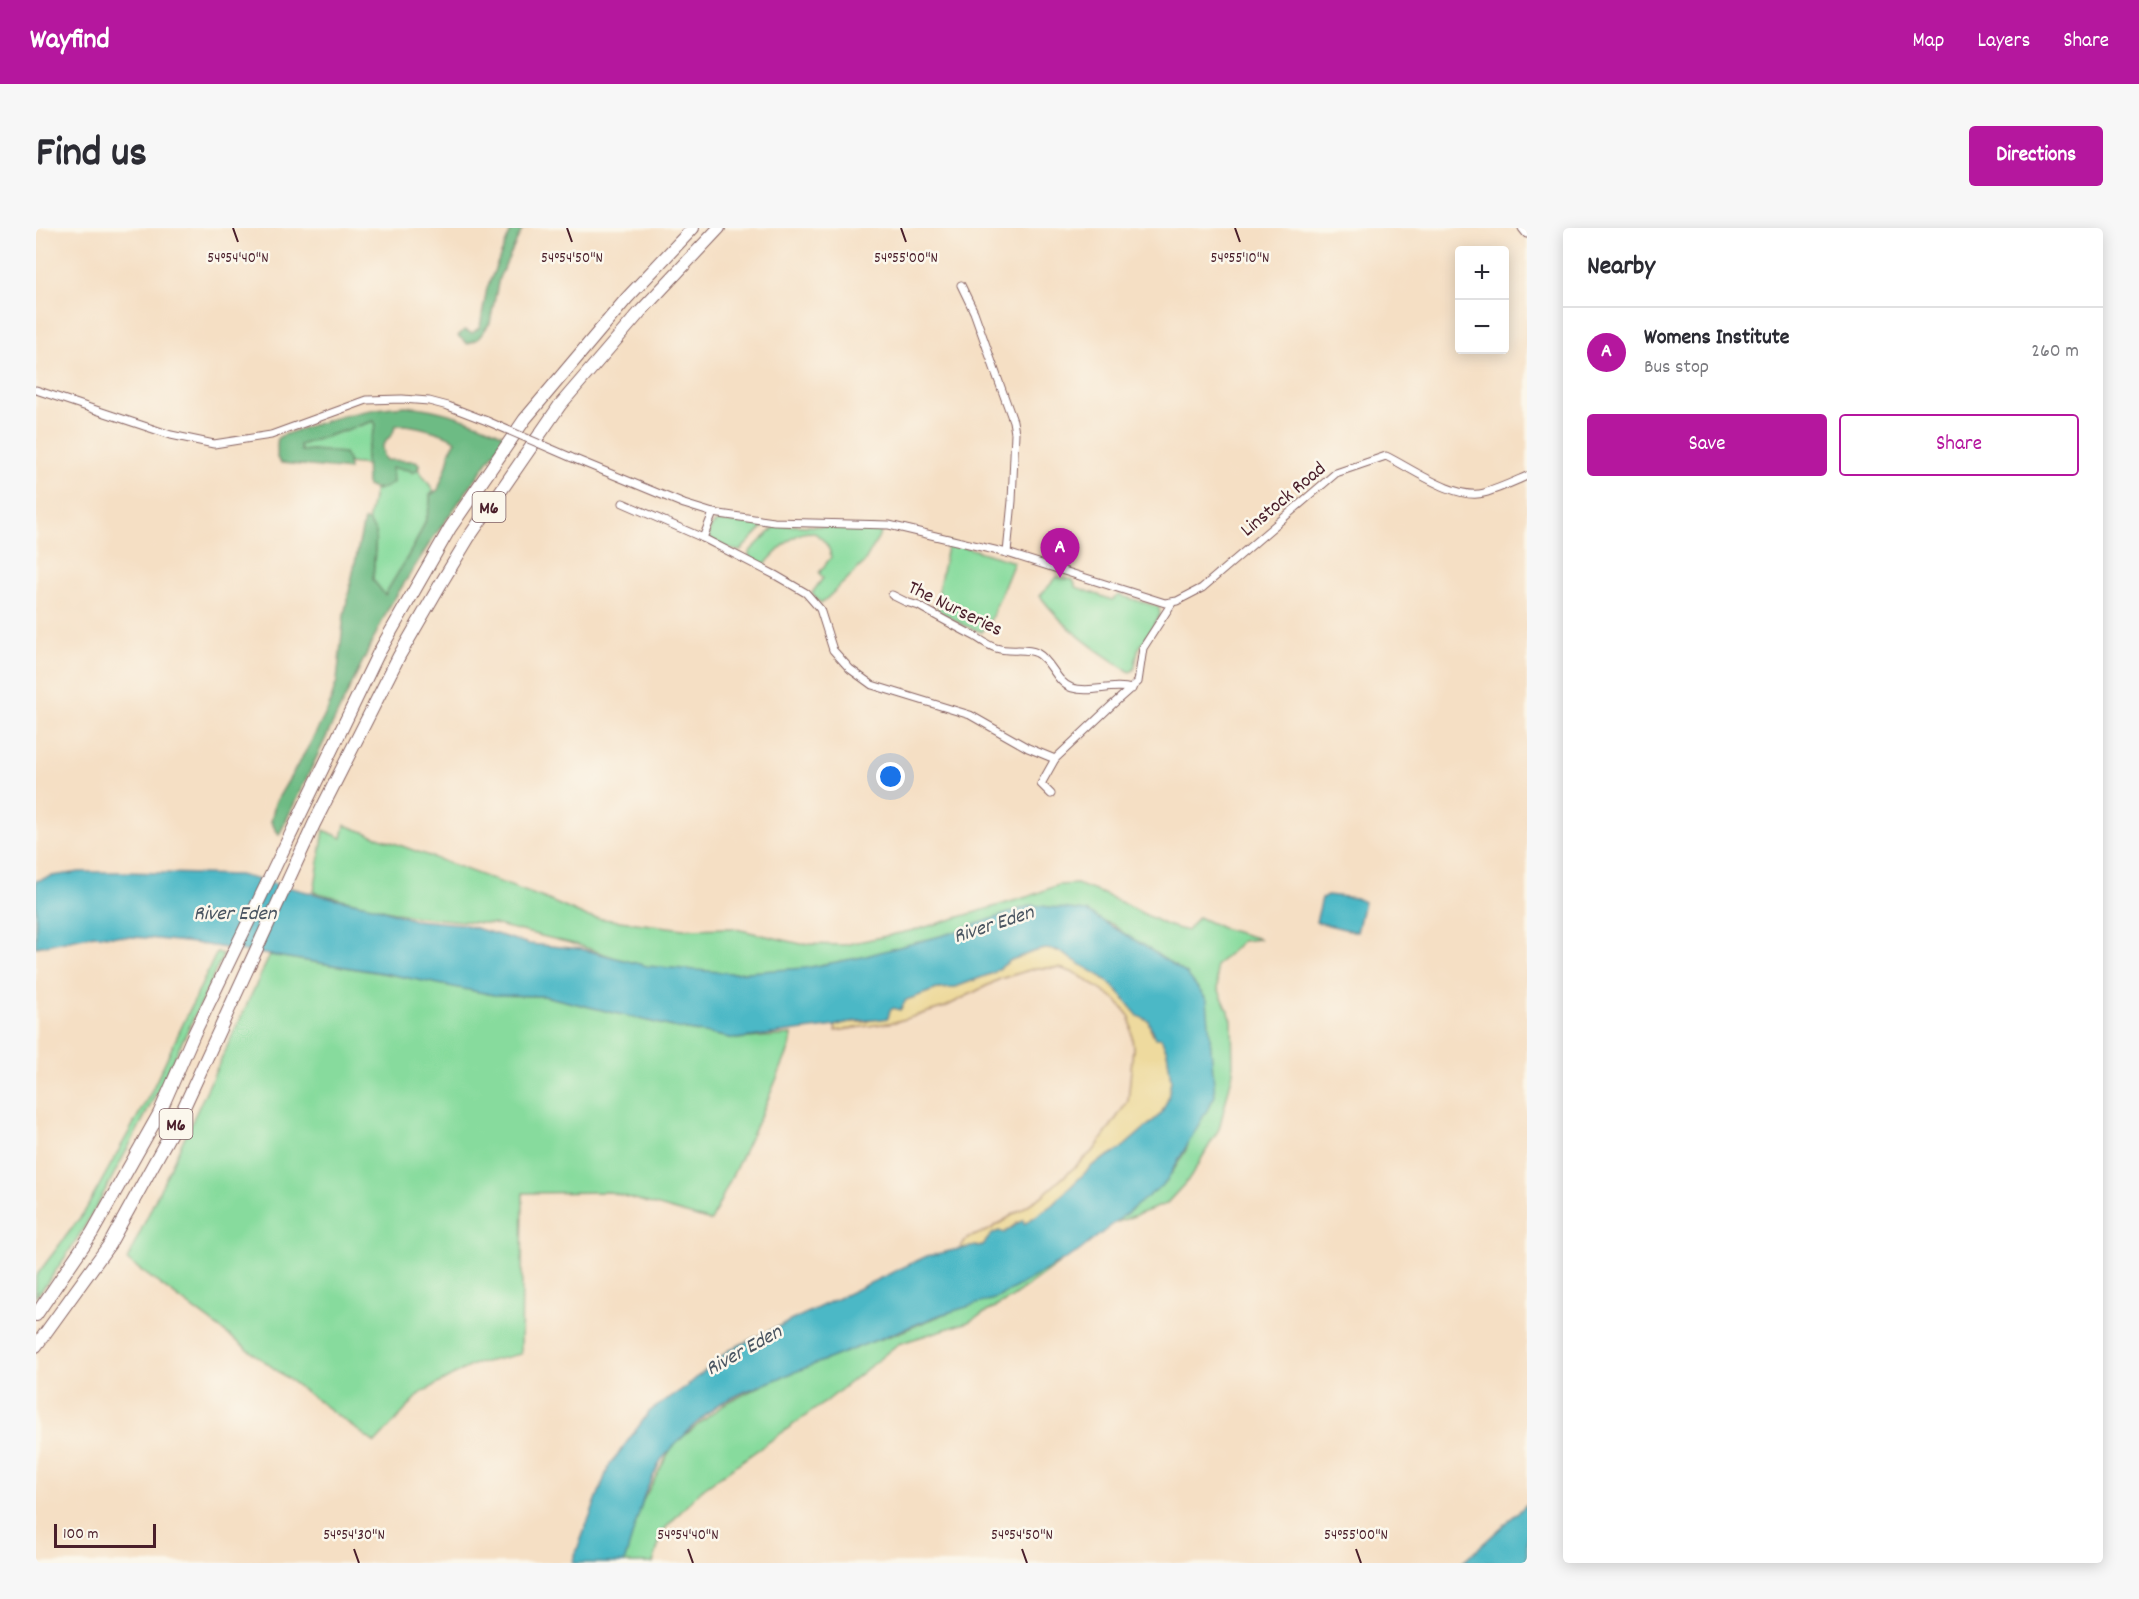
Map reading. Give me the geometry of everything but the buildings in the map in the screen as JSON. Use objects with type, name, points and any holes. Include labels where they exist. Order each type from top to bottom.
[{"type":"highway","name":"M6","points":[[36,1315],[92,1233],[159,1114],[194,1034],[378,654],[450,528],[525,418],[627,298],[693,228]]},
{"type":"highway","name":"M6","points":[[36,1346],[109,1245],[179,1118],[314,824],[399,656],[469,537],[560,405],[640,312],[719,228]]},
{"type":"main road","points":[[1523,228],[1527,233]]},
{"type":"street","points":[[961,285],[974,312],[1013,421],[1015,433],[1012,501],[1007,553]]},
{"type":"street","points":[[36,390],[171,435],[214,444],[271,435],[367,400],[429,401],[487,421],[684,504],[713,513],[774,522],[889,525],[1007,553],[1158,602],[1172,603],[1143,648],[1138,682],[1054,759],[1041,784],[1051,794]]},
{"type":"street","name":"Linstock Road","points":[[1172,603],[1202,588],[1336,473],[1346,469],[1386,456],[1453,490],[1469,495],[1483,494],[1527,476]]},
{"type":"street","points":[[623,503],[703,538],[806,593],[820,609],[833,650],[850,669],[872,685],[970,715],[1028,748],[1054,759]]},
{"type":"street","points":[[703,538],[713,513]]},
{"type":"street","name":"The Nurseries","points":[[892,595],[919,606],[997,648],[1026,649],[1038,653],[1048,660],[1057,675],[1070,687],[1083,690],[1111,687],[1132,689]]},
{"type":"green space","points":[[512,228],[523,228],[499,278],[490,323],[478,339],[468,344],[458,336],[464,330],[472,333],[480,327],[487,288]]},
{"type":"green space","points":[[406,406],[457,416],[506,436],[431,541],[389,607],[279,835],[271,822],[275,803],[328,709],[337,681],[344,615],[364,520],[368,521],[376,532],[373,580],[385,595],[421,532],[430,506],[430,495],[438,490],[450,451],[456,441],[426,429],[395,426],[393,433],[382,446],[383,456],[386,460],[416,461],[420,465],[413,473],[409,470],[392,468],[393,483],[378,489],[367,486],[366,453],[376,425],[374,421],[300,445],[301,451],[344,453],[348,460],[349,470],[281,463],[277,458],[278,438],[342,416],[374,409]]},
{"type":"green space","points":[[374,421],[376,425],[366,453],[367,465],[348,463],[348,460],[313,450],[301,451],[299,449],[300,445]]},
{"type":"green space","points":[[391,468],[418,469],[434,491],[430,495],[430,506],[421,532],[385,595],[373,580],[376,533],[368,522],[375,489],[378,490]]},
{"type":"green space","points":[[721,521],[765,525],[740,551],[723,547],[709,537],[712,526]]},
{"type":"green space","points":[[777,525],[878,528],[881,533],[864,563],[821,604],[812,593],[823,578],[819,573],[831,557],[830,551],[820,537],[813,533],[797,536],[763,566],[749,557],[749,552]]},
{"type":"green space","points":[[948,542],[1014,562],[991,619],[982,632],[963,625],[938,610],[939,587]]},
{"type":"green space","points":[[1057,577],[1073,580],[1076,587],[1112,600],[1119,595],[1159,607],[1160,615],[1138,650],[1134,670],[1130,672],[1093,647],[1049,608],[1040,596]]},
{"type":"green space","points":[[345,825],[546,899],[587,917],[684,929],[732,928],[801,944],[844,945],[919,929],[1030,896],[1058,885],[1077,884],[1106,895],[1166,925],[1187,931],[1198,917],[1222,928],[1260,939],[1242,941],[1216,966],[1218,988],[1232,1020],[1233,1072],[1219,1129],[1190,1178],[1166,1204],[1115,1223],[1010,1299],[968,1322],[898,1344],[828,1400],[701,1490],[663,1531],[653,1563],[624,1563],[632,1521],[673,1445],[724,1404],[816,1359],[893,1335],[959,1308],[1124,1200],[1172,1173],[1186,1150],[1205,1098],[1178,976],[1112,924],[1070,911],[883,958],[824,964],[776,979],[653,971],[578,945],[493,924],[410,916],[314,892],[324,830],[342,838]]},
{"type":"green space","points":[[217,952],[223,955],[135,1135],[82,1231],[36,1297],[36,1276],[85,1211],[150,1094]]},
{"type":"green space","points":[[270,955],[418,979],[494,995],[544,996],[677,1028],[736,1039],[792,1035],[790,1047],[766,1104],[711,1221],[610,1192],[523,1193],[521,1354],[472,1365],[421,1393],[375,1443],[127,1260]]},
{"type":"sand","points":[[1045,949],[1074,958],[1094,971],[1118,991],[1135,1012],[1148,1020],[1152,1034],[1161,1038],[1167,1051],[1171,1080],[1168,1099],[1161,1114],[1121,1149],[1093,1165],[1052,1205],[1024,1224],[1018,1222],[1003,1234],[999,1231],[992,1234],[983,1245],[959,1249],[968,1238],[989,1230],[1042,1196],[1095,1149],[1128,1101],[1133,1048],[1130,1017],[1116,1000],[1077,974],[1060,968],[1036,968],[1000,979],[945,1007],[895,1022],[836,1031],[835,1026],[844,1022],[867,1022],[906,1000],[937,989],[953,988],[993,973],[1011,960]]},
{"type":"water","name":"River Eden","points":[[80,872],[239,875],[372,906],[414,920],[462,924],[529,944],[581,949],[647,966],[732,973],[805,968],[862,957],[951,933],[1032,905],[1086,911],[1187,974],[1207,1000],[1215,1096],[1166,1182],[1078,1252],[997,1298],[940,1315],[719,1404],[691,1428],[661,1460],[645,1493],[624,1563],[572,1563],[609,1466],[650,1411],[687,1386],[729,1350],[927,1256],[983,1245],[992,1234],[999,1231],[1004,1233],[1023,1220],[1024,1224],[1052,1205],[1093,1165],[1121,1149],[1161,1114],[1168,1099],[1171,1080],[1167,1051],[1161,1038],[1155,1038],[1148,1020],[1138,1016],[1117,990],[1102,977],[1057,950],[1045,949],[1011,960],[993,973],[953,988],[937,989],[906,1000],[900,1010],[894,1008],[890,1010],[888,1018],[736,1039],[677,1028],[544,996],[494,995],[383,973],[194,943],[94,935],[36,947],[36,881]]},
{"type":"water","points":[[1327,895],[1356,898],[1364,902],[1357,932],[1316,922],[1322,898]]},
{"type":"water","points":[[1527,1504],[1527,1563],[1462,1563]]},
{"type":"place","name":"Womens Institute","points":[[1060,578]]}]
